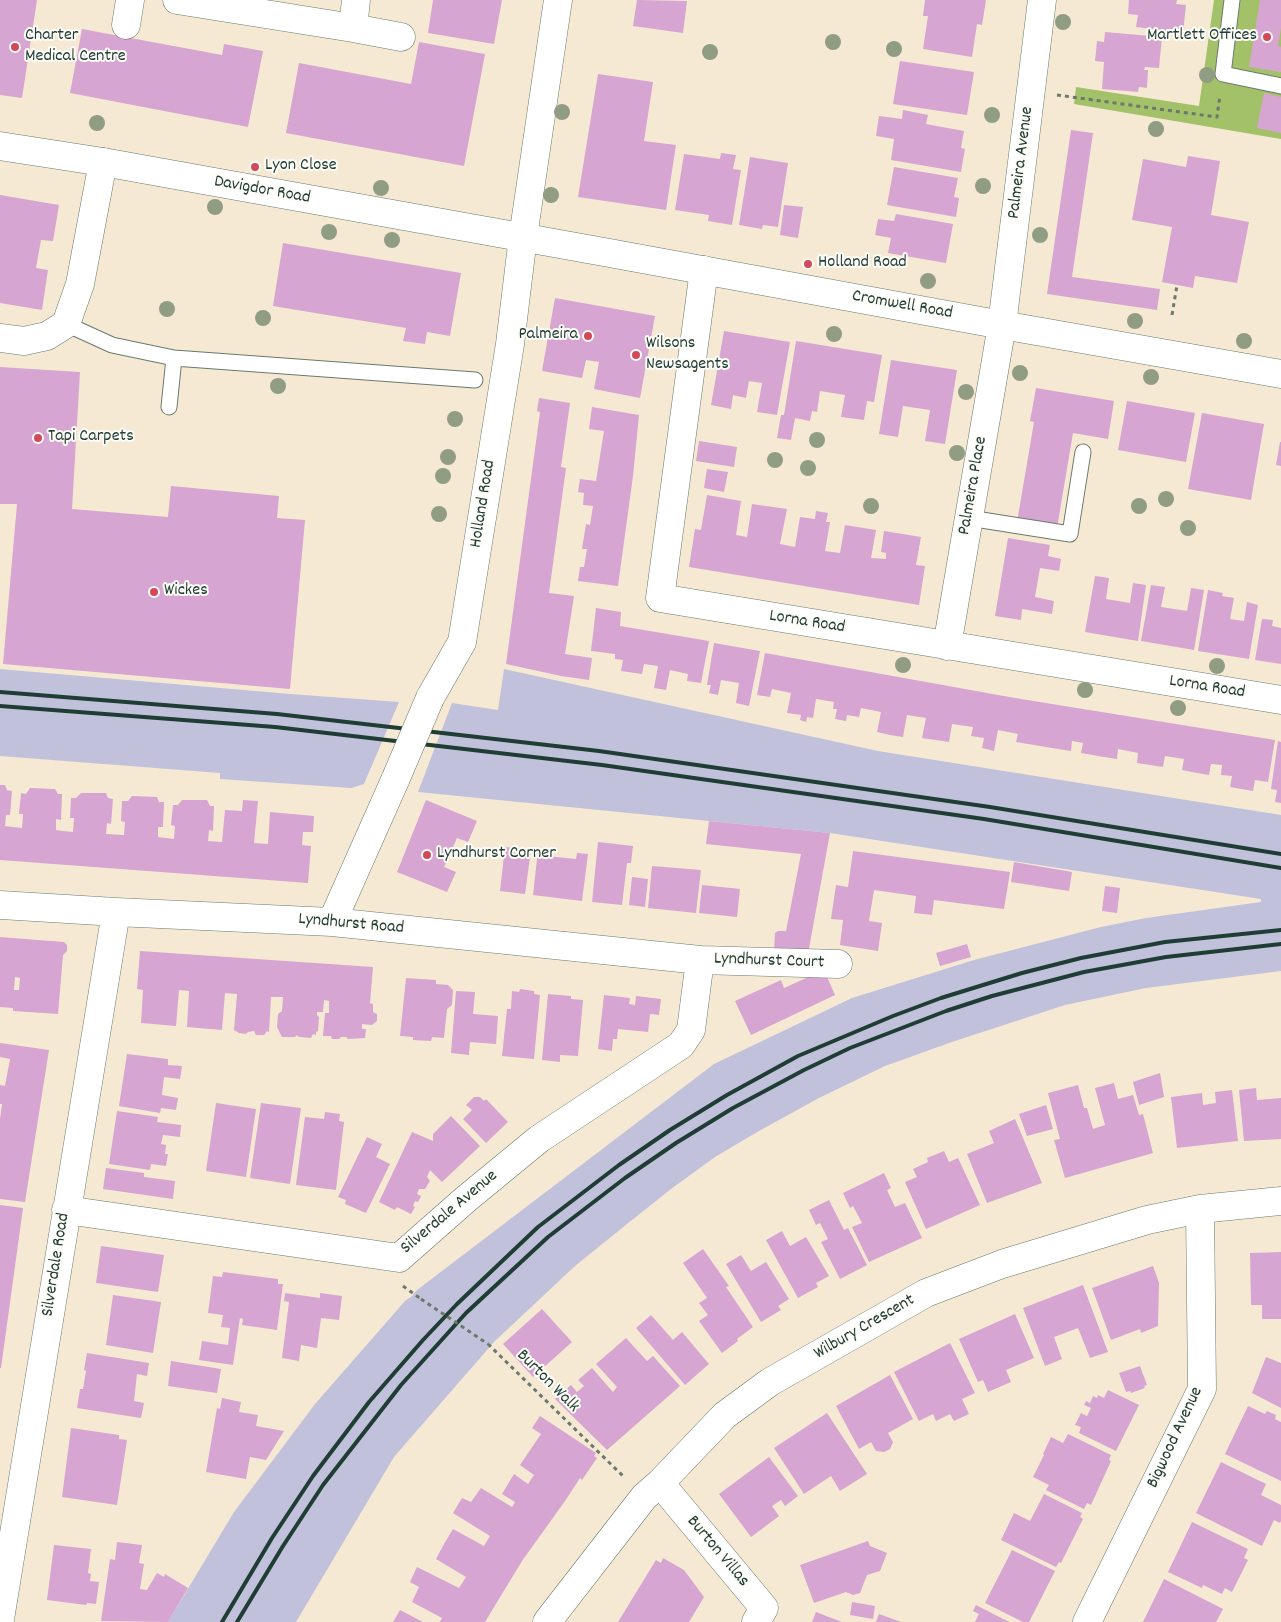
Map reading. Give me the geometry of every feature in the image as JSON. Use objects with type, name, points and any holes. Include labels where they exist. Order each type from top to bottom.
[{"type":"street","points":[[177,0],[401,37]]},
{"type":"street","points":[[352,28],[356,0]]},
{"type":"street","name":"Holland Road","points":[[332,922],[430,698],[462,642],[510,344],[523,237],[558,0]]},
{"type":"street","name":"Palmeira Avenue","points":[[1002,325],[1042,0]]},
{"type":"street","name":"Davigdor Road","points":[[0,146],[103,162],[523,237]]},
{"type":"street","points":[[0,338],[24,341],[48,336],[66,324],[80,284],[103,162]]},
{"type":"street","name":"Cromwell Road","points":[[523,237],[1281,374]]},
{"type":"street","name":"Lorna Road","points":[[704,270],[660,598],[1281,700]]},
{"type":"street","name":"Palmeira Place","points":[[947,646],[1002,325]]},
{"type":"street","name":"Lyndhurst Road","points":[[0,905],[332,922],[700,960]]},
{"type":"street","name":"Silverdale Road","points":[[0,1619],[116,912]]},
{"type":"street","name":"Silverdale Avenue","points":[[66,1210],[399,1258],[466,1198],[539,1139],[681,1045],[691,1030],[700,960]]},
{"type":"street","name":"Lyndhurst Court","points":[[700,960],[838,964]]},
{"type":"street","name":"Wilbury Crescent","points":[[547,1622],[652,1490],[725,1415],[770,1382],[926,1293],[1002,1264],[1066,1243],[1147,1220],[1200,1209],[1281,1201]]},
{"type":"street","name":"Bigwood Avenue","points":[[1087,1622],[1202,1389],[1200,1209]]},
{"type":"street","name":"Burton Villas","points":[[652,1490],[764,1608],[756,1622]]},
{"type":"lane","points":[[1232,0],[1223,74],[1281,86]]},
{"type":"lane","points":[[66,324],[112,345],[174,358],[475,380]]},
{"type":"lane","points":[[169,407],[174,358]]},
{"type":"lane","points":[[969,518],[1070,534],[1083,452]]},
{"type":"path","points":[[1031,92],[1217,117],[1223,74]]},
{"type":"path","points":[[1172,315],[1177,285]]},
{"type":"path","name":"Burton Walk","points":[[421,1299],[488,1344],[652,1490]]},
{"type":"shaded area","points":[[0,669],[399,702],[364,784],[351,788],[220,779],[220,773],[0,756]]},
{"type":"shaded area","points":[[504,669],[878,751],[1281,815],[1281,971],[1146,988],[1065,1005],[885,1066],[819,1098],[759,1131],[715,1157],[627,1224],[575,1266],[494,1342],[394,1457],[296,1622],[168,1622],[234,1512],[315,1404],[405,1301],[714,1064],[852,998],[974,960],[1101,927],[1146,918],[1261,902],[1261,899],[830,833],[418,792],[452,703],[498,710]]},
{"type":"green space","points":[[1214,0],[1281,0],[1281,139],[1074,104],[1076,87],[1199,106]]},
{"type":"building","name":"Charter Medical Centre","points":[[0,0],[37,0],[22,98],[0,95]]},
{"type":"building","points":[[433,0],[502,0],[494,44],[428,33]]},
{"type":"building","points":[[637,0],[687,1],[683,33],[633,26]]},
{"type":"building","points":[[925,0],[986,0],[982,25],[977,24],[972,57],[923,49],[928,16],[923,16]]},
{"type":"building","points":[[1129,0],[1177,0],[1176,4],[1186,5],[1183,33],[1136,27],[1138,15],[1128,14]]},
{"type":"building","name":"Martlett Offices","points":[[1260,0],[1281,0],[1281,28],[1278,46],[1281,47],[1281,72],[1249,67]]},
{"type":"building","points":[[82,29],[222,55],[224,44],[263,51],[248,127],[70,93]]},
{"type":"building","points":[[1105,32],[1162,37],[1159,68],[1145,67],[1144,70],[1148,70],[1147,88],[1139,87],[1138,92],[1102,89],[1104,62],[1095,61],[1097,41],[1104,42]]},
{"type":"building","points":[[419,42],[485,54],[464,166],[286,133],[299,63],[411,84]]},
{"type":"building","points":[[900,61],[974,72],[967,115],[893,104]]},
{"type":"building","points":[[598,74],[653,82],[644,141],[676,145],[666,210],[578,197]]},
{"type":"building","points":[[1264,93],[1281,97],[1281,133],[1257,128]]},
{"type":"building","points":[[903,110],[928,115],[926,124],[964,131],[961,148],[965,149],[961,172],[891,160],[894,139],[876,136],[879,116],[902,119]]},
{"type":"building","points":[[1071,130],[1093,133],[1072,277],[1160,289],[1157,310],[1047,294]]},
{"type":"building","points":[[721,153],[736,155],[733,169],[741,170],[732,225],[708,221],[709,215],[675,210],[684,154],[720,159]]},
{"type":"building","points":[[1188,156],[1220,161],[1211,215],[1249,222],[1237,283],[1195,276],[1193,288],[1162,282],[1172,227],[1132,220],[1143,159],[1186,167]]},
{"type":"building","points":[[750,157],[788,163],[778,227],[763,225],[762,229],[739,225]]},
{"type":"building","points":[[894,167],[958,178],[954,197],[959,198],[956,217],[887,205]]},
{"type":"building","points":[[0,195],[59,205],[53,241],[41,240],[36,268],[48,270],[42,310],[0,303]]},
{"type":"building","points":[[784,205],[803,207],[798,238],[780,235]]},
{"type":"building","points":[[896,214],[953,224],[946,263],[888,253],[891,238],[875,235],[878,219],[894,221]]},
{"type":"building","points":[[283,243],[461,273],[450,336],[427,332],[425,344],[403,341],[406,328],[273,306]]},
{"type":"building","name":"Palmeira","points":[[555,298],[655,316],[640,398],[594,389],[599,362],[586,360],[582,378],[542,371]]},
{"type":"building","points":[[724,331],[790,342],[777,415],[757,412],[762,383],[749,381],[746,398],[733,395],[731,409],[711,405]]},
{"type":"building","points":[[796,341],[882,355],[874,402],[867,401],[864,420],[841,417],[845,395],[820,391],[817,412],[812,411],[810,421],[795,418],[791,440],[777,438],[781,415],[784,415]]},
{"type":"building","points":[[891,360],[957,370],[945,444],[925,441],[930,410],[903,406],[898,437],[879,434]]},
{"type":"building","name":"Wickes","points":[[0,367],[80,372],[72,509],[168,517],[171,486],[279,496],[277,518],[305,520],[290,689],[3,664],[17,504],[0,504]]},
{"type":"building","points":[[1036,388],[1114,401],[1108,439],[1073,433],[1057,528],[1017,522],[1034,422],[1030,421]]},
{"type":"building","points":[[539,398],[570,403],[561,467],[566,468],[549,593],[574,596],[565,654],[592,658],[589,680],[506,664],[540,412],[537,411]]},
{"type":"building","points":[[1127,401],[1195,413],[1186,462],[1118,450]]},
{"type":"building","points":[[592,407],[639,415],[618,586],[578,581],[580,567],[584,567],[587,549],[582,549],[586,524],[590,525],[593,506],[583,505],[584,493],[578,492],[580,479],[596,481],[604,431],[589,429]]},
{"type":"building","points":[[1202,413],[1264,424],[1251,500],[1188,489]]},
{"type":"building","points":[[699,441],[737,447],[734,467],[696,461]]},
{"type":"building","points":[[1281,442],[1281,466],[1276,465]]},
{"type":"building","points":[[707,469],[728,472],[724,492],[704,488]]},
{"type":"building","points":[[707,495],[741,501],[736,535],[747,537],[752,504],[787,509],[780,544],[795,547],[800,517],[815,519],[816,511],[828,513],[826,522],[830,522],[825,551],[840,553],[845,525],[876,530],[871,558],[886,559],[886,553],[881,552],[884,531],[921,537],[916,565],[925,566],[919,605],[689,567],[695,529],[701,530]]},
{"type":"building","points":[[1008,538],[1050,545],[1048,556],[1061,559],[1059,571],[1040,568],[1035,597],[1054,601],[1052,614],[1022,609],[1021,620],[995,616]]},
{"type":"building","points":[[1095,576],[1109,578],[1106,599],[1130,603],[1133,583],[1146,585],[1138,641],[1085,632]]},
{"type":"building","points":[[1151,585],[1165,587],[1161,607],[1187,611],[1191,588],[1204,590],[1194,650],[1141,641]]},
{"type":"building","points":[[1208,590],[1223,593],[1222,596],[1234,598],[1230,619],[1244,621],[1247,602],[1258,605],[1249,659],[1198,651]]},
{"type":"building","points":[[596,608],[621,612],[620,626],[709,641],[701,683],[687,681],[688,674],[670,670],[666,690],[654,688],[658,666],[644,664],[642,674],[621,671],[623,660],[615,659],[615,654],[591,651]]},
{"type":"building","points":[[1262,619],[1273,620],[1272,626],[1281,628],[1281,664],[1255,660]]},
{"type":"building","points":[[714,643],[760,651],[749,706],[736,703],[739,683],[721,680],[718,695],[709,693],[711,685],[707,685]]},
{"type":"building","points":[[765,653],[1015,698],[1275,740],[1268,782],[1255,780],[1253,791],[1230,787],[1232,776],[1221,775],[1222,765],[1211,764],[1209,775],[1182,770],[1184,759],[1165,756],[1163,767],[1137,763],[1138,753],[1118,749],[1117,759],[1104,757],[1081,753],[1083,743],[1072,741],[1071,751],[1016,742],[1018,734],[998,730],[994,751],[982,748],[984,738],[971,736],[973,727],[952,724],[949,742],[922,738],[926,718],[907,715],[903,737],[890,735],[877,732],[881,712],[861,708],[859,717],[847,715],[846,721],[835,719],[837,709],[833,709],[834,702],[816,699],[813,718],[807,717],[806,722],[800,720],[801,715],[787,713],[791,693],[772,689],[770,697],[757,695]]},
{"type":"building","points":[[1278,741],[1281,742],[1281,803],[1275,802],[1277,790],[1271,789]]},
{"type":"building","points":[[0,785],[5,785],[7,790],[12,791],[10,815],[6,815],[5,826],[22,828],[23,814],[19,814],[21,793],[26,794],[30,788],[55,789],[58,794],[62,794],[61,820],[56,819],[56,830],[73,832],[74,818],[70,818],[71,798],[76,798],[81,793],[106,793],[108,798],[113,799],[111,824],[107,823],[106,834],[124,835],[125,822],[121,821],[122,801],[128,801],[132,796],[157,797],[159,802],[164,802],[163,827],[158,827],[158,837],[174,839],[175,826],[171,825],[173,805],[178,805],[182,800],[207,800],[210,806],[214,806],[213,831],[209,830],[208,841],[222,842],[225,810],[242,811],[243,800],[258,801],[254,843],[268,844],[270,812],[314,816],[313,832],[303,832],[302,845],[311,846],[308,883],[0,860]]},
{"type":"building","name":"Lyndhurst Corner","points":[[426,800],[477,821],[468,842],[457,838],[444,867],[456,872],[447,892],[397,872]]},
{"type":"building","points":[[709,821],[830,833],[808,954],[774,951],[775,933],[786,931],[801,854],[706,844]]},
{"type":"building","points":[[598,842],[633,846],[631,863],[627,863],[622,905],[592,902]]},
{"type":"building","points":[[505,847],[531,850],[525,894],[500,891]]},
{"type":"building","points":[[538,850],[548,851],[547,856],[576,859],[577,853],[588,854],[582,901],[533,895]]},
{"type":"building","points":[[853,851],[1010,872],[1004,909],[934,900],[932,915],[914,913],[916,896],[874,890],[869,921],[882,923],[878,951],[840,945],[843,920],[831,919],[836,885],[848,887]]},
{"type":"building","points":[[1014,862],[1072,872],[1069,891],[1011,882]]},
{"type":"building","points":[[652,866],[701,870],[696,913],[648,908]]},
{"type":"building","points":[[632,877],[648,879],[645,907],[629,905]]},
{"type":"building","points":[[702,885],[740,889],[737,917],[699,913]]},
{"type":"building","points":[[1105,886],[1120,888],[1117,913],[1102,911]]},
{"type":"building","points":[[0,937],[64,942],[67,945],[67,951],[63,955],[58,1014],[13,1011],[13,1008],[0,1007]],"holes":[[[15,977],[20,978],[19,990],[14,990]]]},
{"type":"building","points":[[967,944],[971,957],[940,966],[936,953]]},
{"type":"building","points":[[140,951],[373,967],[370,1003],[373,1004],[373,1012],[377,1014],[377,1021],[372,1025],[362,1024],[362,1029],[366,1029],[365,1038],[348,1039],[341,1037],[339,1039],[332,1039],[331,1036],[323,1036],[325,1013],[329,1013],[329,1001],[324,1000],[323,1012],[317,1012],[319,1017],[316,1035],[313,1034],[311,1038],[299,1037],[297,1035],[295,1037],[282,1037],[277,1027],[278,1014],[282,1011],[283,997],[271,997],[269,1032],[267,1031],[264,1035],[256,1035],[254,1031],[246,1034],[239,1033],[234,1030],[237,994],[225,993],[222,1030],[187,1027],[189,991],[179,990],[176,1026],[141,1023],[143,990],[137,989]]},
{"type":"building","points":[[824,970],[835,995],[751,1035],[735,1001],[781,980],[784,988]]},
{"type":"building","points":[[406,978],[436,980],[436,984],[448,985],[453,990],[452,1005],[447,1009],[444,1038],[432,1037],[431,1041],[413,1040],[413,1037],[400,1036]]},
{"type":"building","points":[[520,989],[534,991],[534,994],[540,995],[534,1059],[502,1056],[507,1009],[511,1009],[512,991],[519,992]]},
{"type":"building","points":[[456,991],[475,992],[473,1014],[498,1016],[496,1044],[470,1042],[469,1055],[451,1053]]},
{"type":"building","points":[[548,994],[571,996],[571,999],[583,1000],[578,1056],[560,1055],[560,1062],[542,1060]]},
{"type":"building","points":[[604,995],[630,998],[629,1004],[635,1005],[636,996],[661,999],[659,1015],[650,1014],[648,1032],[618,1029],[617,1039],[613,1039],[612,1051],[598,1049]]},
{"type":"building","points":[[0,1043],[49,1050],[25,1202],[0,1199],[0,1119],[2,1104],[0,1104],[0,1085],[5,1086],[10,1059],[0,1057]]},
{"type":"building","points":[[127,1054],[168,1059],[168,1065],[182,1066],[180,1079],[164,1077],[162,1095],[178,1098],[176,1110],[161,1108],[160,1113],[119,1106]]},
{"type":"building","points":[[1160,1073],[1164,1097],[1139,1105],[1133,1082]]},
{"type":"building","points":[[1114,1083],[1118,1099],[1133,1095],[1139,1115],[1143,1114],[1153,1153],[1065,1178],[1054,1140],[1060,1139],[1048,1093],[1078,1085],[1084,1108],[1087,1108],[1093,1129],[1105,1125],[1095,1088]]},
{"type":"building","points":[[1256,1088],[1257,1100],[1281,1098],[1281,1139],[1244,1141],[1239,1090]]},
{"type":"building","points":[[1232,1090],[1238,1141],[1177,1148],[1171,1097],[1202,1093],[1203,1105],[1216,1103],[1215,1092]]},
{"type":"building","points":[[474,1097],[480,1097],[484,1101],[486,1099],[508,1122],[486,1143],[463,1119],[472,1110],[466,1105]]},
{"type":"building","points":[[216,1103],[256,1109],[246,1177],[206,1171]]},
{"type":"building","points":[[261,1103],[301,1108],[290,1184],[250,1178]]},
{"type":"building","points":[[1046,1105],[1053,1129],[1027,1136],[1019,1114]]},
{"type":"building","points":[[117,1111],[158,1117],[157,1122],[181,1125],[180,1137],[163,1135],[161,1144],[166,1145],[165,1154],[168,1154],[166,1166],[151,1164],[150,1170],[109,1164]]},
{"type":"building","points":[[325,1112],[340,1114],[339,1121],[344,1122],[336,1190],[296,1185],[305,1117],[324,1119]]},
{"type":"building","points":[[451,1116],[480,1146],[442,1182],[430,1170],[427,1177],[430,1181],[425,1189],[419,1189],[417,1194],[421,1196],[418,1202],[415,1201],[413,1206],[415,1207],[411,1214],[397,1207],[395,1210],[379,1202],[412,1132],[433,1141],[433,1134]]},
{"type":"building","points":[[1015,1119],[1042,1183],[987,1203],[967,1154],[994,1143],[989,1131]]},
{"type":"building","points":[[367,1137],[382,1144],[376,1157],[390,1164],[366,1213],[345,1204],[346,1200],[338,1197]]},
{"type":"building","points":[[944,1151],[949,1162],[958,1158],[980,1205],[926,1229],[905,1182],[917,1177],[913,1169],[928,1162],[927,1158]]},
{"type":"building","points":[[106,1168],[144,1173],[144,1177],[175,1181],[173,1199],[103,1189]]},
{"type":"building","points":[[884,1173],[891,1188],[887,1190],[895,1207],[905,1203],[922,1238],[869,1262],[852,1227],[862,1223],[853,1206],[850,1208],[843,1193]]},
{"type":"building","points":[[829,1200],[844,1230],[848,1228],[867,1265],[840,1279],[821,1242],[828,1239],[820,1223],[816,1225],[809,1210]]},
{"type":"building","points":[[0,1205],[23,1208],[1,1368],[0,1368]]},
{"type":"building","points":[[782,1231],[790,1246],[806,1237],[829,1276],[816,1283],[818,1287],[798,1298],[766,1240]]},
{"type":"building","points":[[101,1246],[164,1255],[158,1292],[96,1283]]},
{"type":"building","points":[[703,1249],[729,1286],[726,1287],[753,1327],[722,1353],[699,1321],[708,1315],[699,1303],[707,1298],[683,1263]]},
{"type":"building","points":[[1281,1252],[1281,1319],[1262,1319],[1262,1305],[1251,1305],[1250,1253]]},
{"type":"building","points":[[741,1255],[751,1271],[766,1262],[789,1299],[778,1306],[781,1310],[761,1322],[726,1264]]},
{"type":"building","points":[[1153,1266],[1159,1283],[1158,1326],[1141,1333],[1140,1329],[1111,1340],[1092,1288]]},
{"type":"building","points":[[223,1272],[278,1279],[278,1284],[283,1284],[277,1330],[242,1325],[243,1319],[240,1318],[233,1365],[199,1360],[202,1341],[228,1345],[230,1328],[221,1327],[223,1315],[208,1313],[213,1276],[222,1277]]},
{"type":"building","points":[[1083,1285],[1108,1352],[1090,1358],[1078,1328],[1054,1337],[1062,1359],[1045,1366],[1023,1308]]},
{"type":"building","points":[[285,1293],[320,1298],[320,1293],[342,1296],[339,1320],[321,1318],[317,1348],[301,1345],[299,1361],[282,1358],[289,1302],[284,1301]]},
{"type":"building","points":[[113,1295],[161,1302],[153,1353],[106,1345]]},
{"type":"building","points":[[542,1309],[572,1342],[533,1377],[503,1344]]},
{"type":"building","points":[[1015,1314],[1034,1358],[1006,1370],[1011,1382],[988,1392],[983,1380],[978,1382],[959,1339]]},
{"type":"building","points":[[651,1315],[673,1340],[682,1332],[709,1364],[685,1385],[636,1328]]},
{"type":"building","points":[[626,1338],[647,1361],[653,1356],[680,1386],[607,1450],[555,1399],[571,1385],[577,1392],[584,1386],[578,1380],[592,1368],[613,1392],[617,1387],[596,1364]]},
{"type":"building","points":[[950,1343],[975,1393],[962,1399],[969,1414],[954,1421],[950,1414],[936,1421],[933,1414],[919,1421],[894,1372]]},
{"type":"building","points":[[87,1353],[149,1363],[147,1376],[137,1374],[134,1401],[144,1403],[141,1418],[77,1408],[80,1389],[83,1389]]},
{"type":"building","points":[[1266,1357],[1281,1363],[1281,1408],[1252,1393]]},
{"type":"building","points":[[171,1361],[221,1369],[217,1393],[168,1386]]},
{"type":"building","points":[[1140,1366],[1147,1385],[1144,1386],[1145,1388],[1131,1393],[1130,1391],[1126,1392],[1119,1373]]},
{"type":"building","points":[[890,1375],[913,1419],[888,1433],[893,1442],[890,1449],[884,1452],[876,1451],[871,1442],[859,1449],[836,1406]]},
{"type":"building","points":[[1108,1390],[1139,1405],[1116,1451],[1079,1433],[1081,1427],[1075,1425],[1081,1413],[1087,1416],[1091,1408],[1084,1405],[1086,1401],[1090,1403],[1093,1396],[1097,1398],[1098,1395],[1104,1398]]},
{"type":"building","points":[[222,1398],[241,1402],[239,1412],[258,1415],[256,1426],[284,1431],[266,1460],[250,1457],[246,1479],[206,1472],[217,1408],[220,1409]]},
{"type":"building","points":[[1248,1406],[1265,1414],[1267,1411],[1276,1415],[1275,1419],[1281,1422],[1281,1481],[1225,1454]]},
{"type":"building","points":[[827,1413],[867,1474],[840,1491],[831,1476],[804,1494],[774,1448]]},
{"type":"building","points":[[540,1416],[596,1453],[594,1456],[597,1458],[582,1480],[580,1478],[522,1561],[485,1622],[440,1622],[442,1618],[412,1602],[419,1587],[410,1582],[417,1567],[459,1588],[466,1577],[436,1559],[444,1544],[453,1529],[484,1546],[490,1536],[453,1513],[462,1498],[471,1502],[481,1488],[512,1507],[515,1502],[502,1494],[514,1474],[528,1484],[534,1475],[520,1465],[541,1434],[532,1428]]},
{"type":"building","points":[[71,1428],[119,1435],[119,1439],[127,1440],[117,1505],[62,1497]]},
{"type":"building","points":[[1068,1434],[1111,1455],[1109,1460],[1111,1461],[1091,1505],[1087,1503],[1084,1509],[1046,1490],[1049,1485],[1033,1477],[1051,1437],[1063,1443]]},
{"type":"building","points":[[769,1457],[798,1496],[785,1506],[781,1500],[772,1506],[779,1516],[751,1537],[719,1494]]},
{"type":"building","points":[[1221,1462],[1266,1484],[1261,1495],[1281,1505],[1281,1521],[1280,1523],[1274,1520],[1262,1546],[1196,1513]]},
{"type":"building","points":[[1044,1494],[1082,1513],[1080,1517],[1083,1519],[1061,1563],[1059,1562],[1056,1567],[1001,1540],[1014,1513],[1030,1521]]},
{"type":"building","points":[[1192,1522],[1248,1549],[1244,1558],[1248,1560],[1232,1592],[1225,1588],[1222,1594],[1203,1585],[1202,1588],[1168,1572]]},
{"type":"building","points":[[868,1541],[870,1546],[887,1553],[880,1571],[867,1575],[860,1593],[853,1595],[846,1592],[814,1603],[800,1565]]},
{"type":"building","points":[[117,1542],[142,1545],[139,1563],[144,1564],[140,1589],[147,1590],[157,1573],[164,1577],[165,1574],[188,1588],[168,1622],[101,1621],[110,1559],[115,1560]]},
{"type":"building","points":[[54,1545],[91,1549],[88,1573],[91,1574],[90,1581],[99,1582],[96,1604],[87,1603],[86,1605],[47,1600]]},
{"type":"building","points":[[1012,1550],[1055,1571],[1029,1622],[1023,1622],[985,1603]]},
{"type":"building","points":[[663,1558],[684,1570],[704,1597],[689,1622],[618,1622],[656,1560],[661,1563]]},
{"type":"building","points":[[1164,1579],[1223,1609],[1216,1622],[1143,1622]]},
{"type":"building","points":[[852,1602],[875,1606],[873,1619],[850,1615]]},
{"type":"building","points":[[976,1605],[1009,1622],[975,1622],[979,1614],[973,1611]]},
{"type":"building","points":[[400,1610],[423,1622],[393,1622]]},
{"type":"building","points":[[816,1612],[842,1622],[812,1622]]},
{"type":"building","points":[[879,1614],[901,1622],[876,1622]]},
{"type":"railway","points":[[0,692],[277,714],[599,751],[990,807],[1281,854]]},
{"type":"railway","points":[[0,706],[275,727],[602,765],[984,819],[1281,868]]},
{"type":"railway","points":[[222,1622],[272,1538],[313,1476],[369,1402],[423,1340],[457,1304],[538,1227],[619,1165],[670,1130],[727,1095],[798,1056],[941,998],[1022,973],[1081,958],[1165,942],[1281,930]]},
{"type":"railway","points":[[237,1622],[323,1485],[401,1385],[466,1313],[548,1237],[625,1178],[676,1143],[733,1108],[804,1070],[850,1048],[946,1011],[992,996],[1084,972],[1166,957],[1281,944]]},
{"type":"place","name":"Martlett Offices","points":[[1267,37]]},
{"type":"place","name":"Charter Medical Centre","points":[[15,47]]},
{"type":"place","name":"Lyon Close","points":[[255,167]]},
{"type":"place","name":"Holland Road","points":[[808,264]]},
{"type":"place","name":"Palmeira","points":[[588,336]]},
{"type":"place","name":"Wilsons Newsagents","points":[[636,355]]},
{"type":"place","name":"Tapi Carpets","points":[[38,438]]},
{"type":"place","name":"Wickes","points":[[154,592]]},
{"type":"place","name":"Lyndhurst Corner","points":[[427,855]]}]
